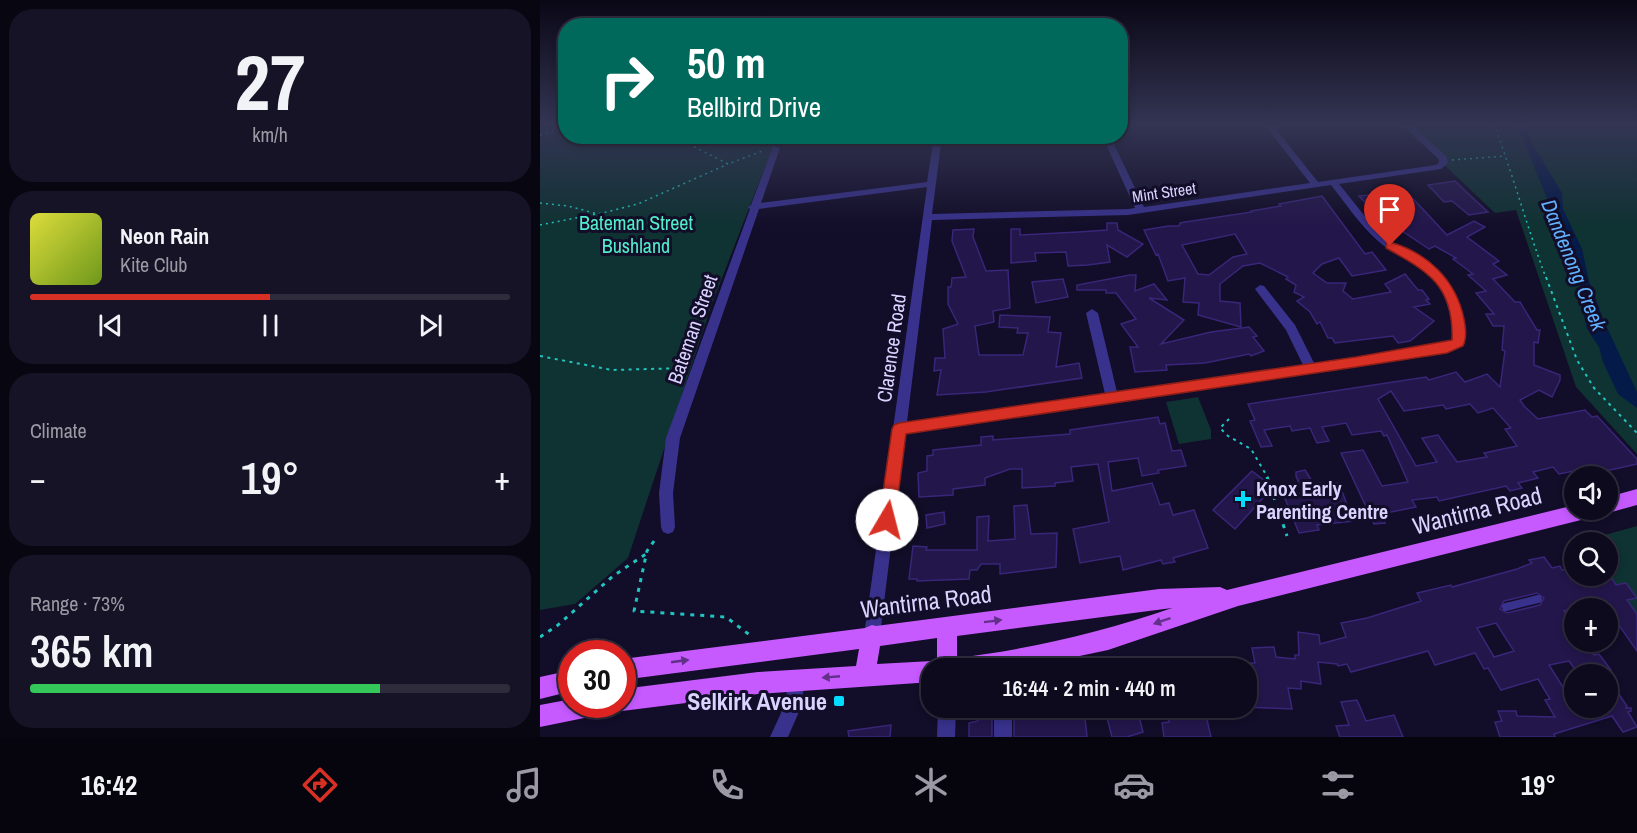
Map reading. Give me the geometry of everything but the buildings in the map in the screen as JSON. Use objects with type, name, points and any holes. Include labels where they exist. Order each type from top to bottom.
[{"type":"main road","points":[[1618,502],[1637,497]]},
{"type":"main road","name":"Wantirna Road","points":[[1035,658],[1108,640],[1238,596],[1564,516]]},
{"type":"main road","name":"Wantirna Road","points":[[636,668],[872,635],[1159,599],[1238,596]]},
{"type":"main road","points":[[947,627],[947,658]]},
{"type":"main road","points":[[865,675],[872,635]]},
{"type":"main road","points":[[636,698],[698,689],[921,672]]},
{"type":"main road","points":[[540,688],[558,684]]},
{"type":"main road","points":[[540,716],[558,712]]},
{"type":"street","name":"Bateman Street","points":[[668,527],[666,493],[673,438],[772,158]]},
{"type":"street","name":"Clarence Road","points":[[872,635],[935,158]]},
{"type":"street","points":[[1117,158],[1141,210]]},
{"type":"street","points":[[1296,158],[1316,184]]},
{"type":"street","name":"Mint Street","points":[[928,217],[1141,210],[1438,167],[1444,163],[1443,158]]},
{"type":"street","points":[[899,429],[1311,369],[1447,348],[1459,343],[1454,301],[1445,283],[1421,262],[1390,246],[1372,230],[1333,182]]},
{"type":"street","points":[[753,207],[932,184]]},
{"type":"street","points":[[1260,289],[1291,328],[1311,369]]},
{"type":"street","points":[[1092,313],[1112,398]]},
{"type":"street","points":[[779,737],[789,714],[798,680]]},
{"type":"street","points":[[946,737],[947,718]]},
{"type":"street","points":[[1003,718],[1003,737]]},
{"type":"lane","points":[[1506,607],[1538,599]]},
{"type":"path","points":[[717,158],[728,164]]},
{"type":"path","points":[[540,225],[638,204],[742,158]]},
{"type":"path","points":[[1453,160],[1474,158]]},
{"type":"path","points":[[1507,158],[1518,189],[1527,226],[1577,360],[1594,388],[1637,434]]},
{"type":"path","points":[[540,203],[568,206],[598,214]]},
{"type":"path","points":[[540,356],[612,370],[697,368]]},
{"type":"path","points":[[1229,419],[1220,429],[1226,437],[1250,448],[1273,488],[1272,496],[1287,536]]},
{"type":"path","points":[[654,541],[646,554],[634,611],[726,617],[735,621],[741,631],[753,636]]},
{"type":"path","points":[[540,637],[568,618],[606,580],[646,554]]},
{"type":"green space","name":"Bateman Street Bushland","points":[[540,158],[768,158],[712,304],[628,558],[575,604],[540,610]]},
{"type":"green space","points":[[1437,158],[1637,158],[1637,454],[1576,387],[1516,210],[1495,213]]},
{"type":"green space","points":[[1198,397],[1211,430],[1211,439],[1179,444],[1166,402]]},
{"type":"green space","points":[[1637,526],[1637,615],[1616,586],[1618,586],[1618,532],[1615,532]]},
{"type":"water","points":[[1531,158],[1541,158],[1562,193],[1563,209],[1582,249],[1589,281],[1603,319],[1637,392],[1637,408],[1618,394],[1603,362],[1599,347],[1587,329],[1580,296],[1583,281],[1557,211],[1546,196]]},
{"type":"waterway","name":"Dandenong Creek","points":[[1549,199],[1579,278]]},
{"type":"waterway","name":"Dandenong Creek","points":[[1579,277],[1584,290]]},
{"type":"place","name":"Knox Early Parenting Centre","points":[[1243,499]]},
{"type":"place","name":"Selkirk Avenue","points":[[839,701]]},
{"type":"route","points":[[887,520],[899,429],[1215,384],[1447,348],[1459,343],[1454,301],[1445,283],[1421,262],[1390,246]]}]
